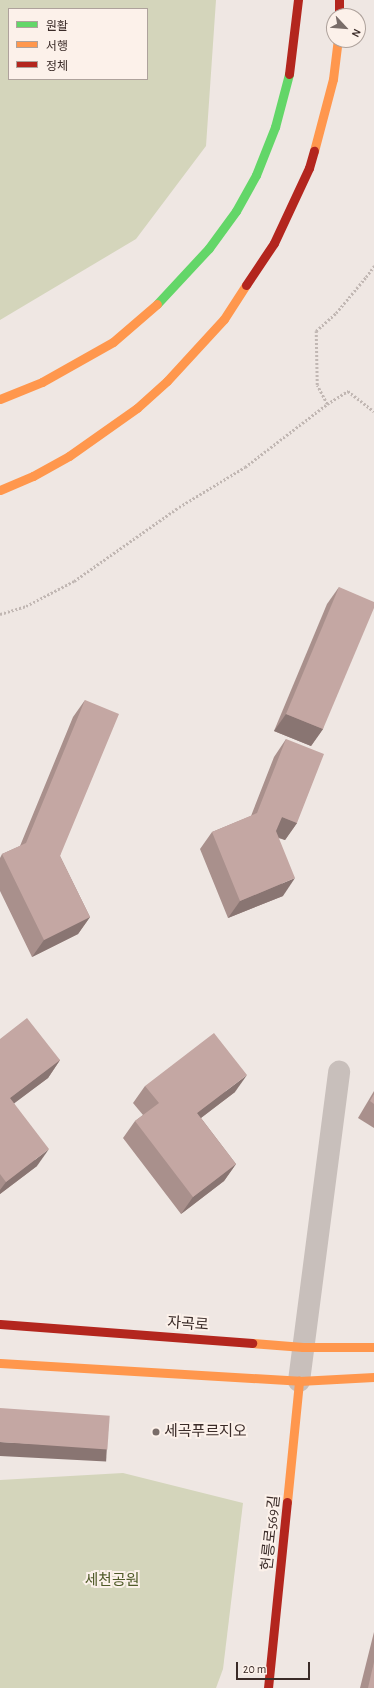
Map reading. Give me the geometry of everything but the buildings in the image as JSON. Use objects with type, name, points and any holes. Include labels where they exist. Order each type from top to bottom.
[{"type":"main road","points":[[0,399],[42,382],[113,342],[157,305],[209,248],[236,211],[256,174],[276,127],[288,80],[298,0]]},
{"type":"main road","points":[[0,490],[33,476],[69,456],[137,408],[168,381],[224,319],[274,243],[309,168],[323,122],[333,78],[337,48]]},
{"type":"main road","name":"자곡로","points":[[0,1324],[303,1347],[374,1347]]},
{"type":"main road","points":[[0,1363],[299,1381],[374,1377]]},
{"type":"main road","name":"헌릉로569길","points":[[268,1688],[299,1381]]},
{"type":"street","points":[[299,1381],[339,1072]]},
{"type":"path","points":[[327,404],[317,385],[316,331],[341,307],[374,266]]},
{"type":"path","points":[[0,614],[26,606],[74,581],[179,507],[245,467],[327,404],[348,391],[374,411]]},
{"type":"green space","points":[[0,0],[216,0],[206,146],[136,239],[0,320]]},
{"type":"green space","name":"세천공원","points":[[123,1473],[243,1503],[223,1669],[216,1688],[0,1688],[0,1480]]},
{"type":"traffic: fast","points":[[157,304],[209,248],[236,211],[256,175],[275,127],[289,74]]},
{"type":"traffic: slow","points":[[314,151],[333,79],[337,48]]},
{"type":"traffic: slow","points":[[0,490],[33,476],[69,456],[137,408],[167,381],[224,319],[246,285]]},
{"type":"traffic: slow","points":[[0,399],[42,382],[113,342],[157,304]]},
{"type":"traffic: slow","points":[[252,1343],[303,1347],[374,1347]]},
{"type":"traffic: slow","points":[[0,1363],[299,1381],[374,1377]]},
{"type":"traffic: slow","points":[[287,1502],[299,1381]]},
{"type":"traffic: jam","points":[[289,74],[298,0]]},
{"type":"traffic: jam","points":[[339,0],[339,8]]},
{"type":"traffic: jam","points":[[246,285],[274,243],[309,168],[314,151]]},
{"type":"traffic: jam","points":[[0,1324],[252,1343]]},
{"type":"traffic: jam","points":[[268,1688],[287,1502]]},
{"type":"place","name":"세곡푸르지오","points":[[156,1432]]}]
